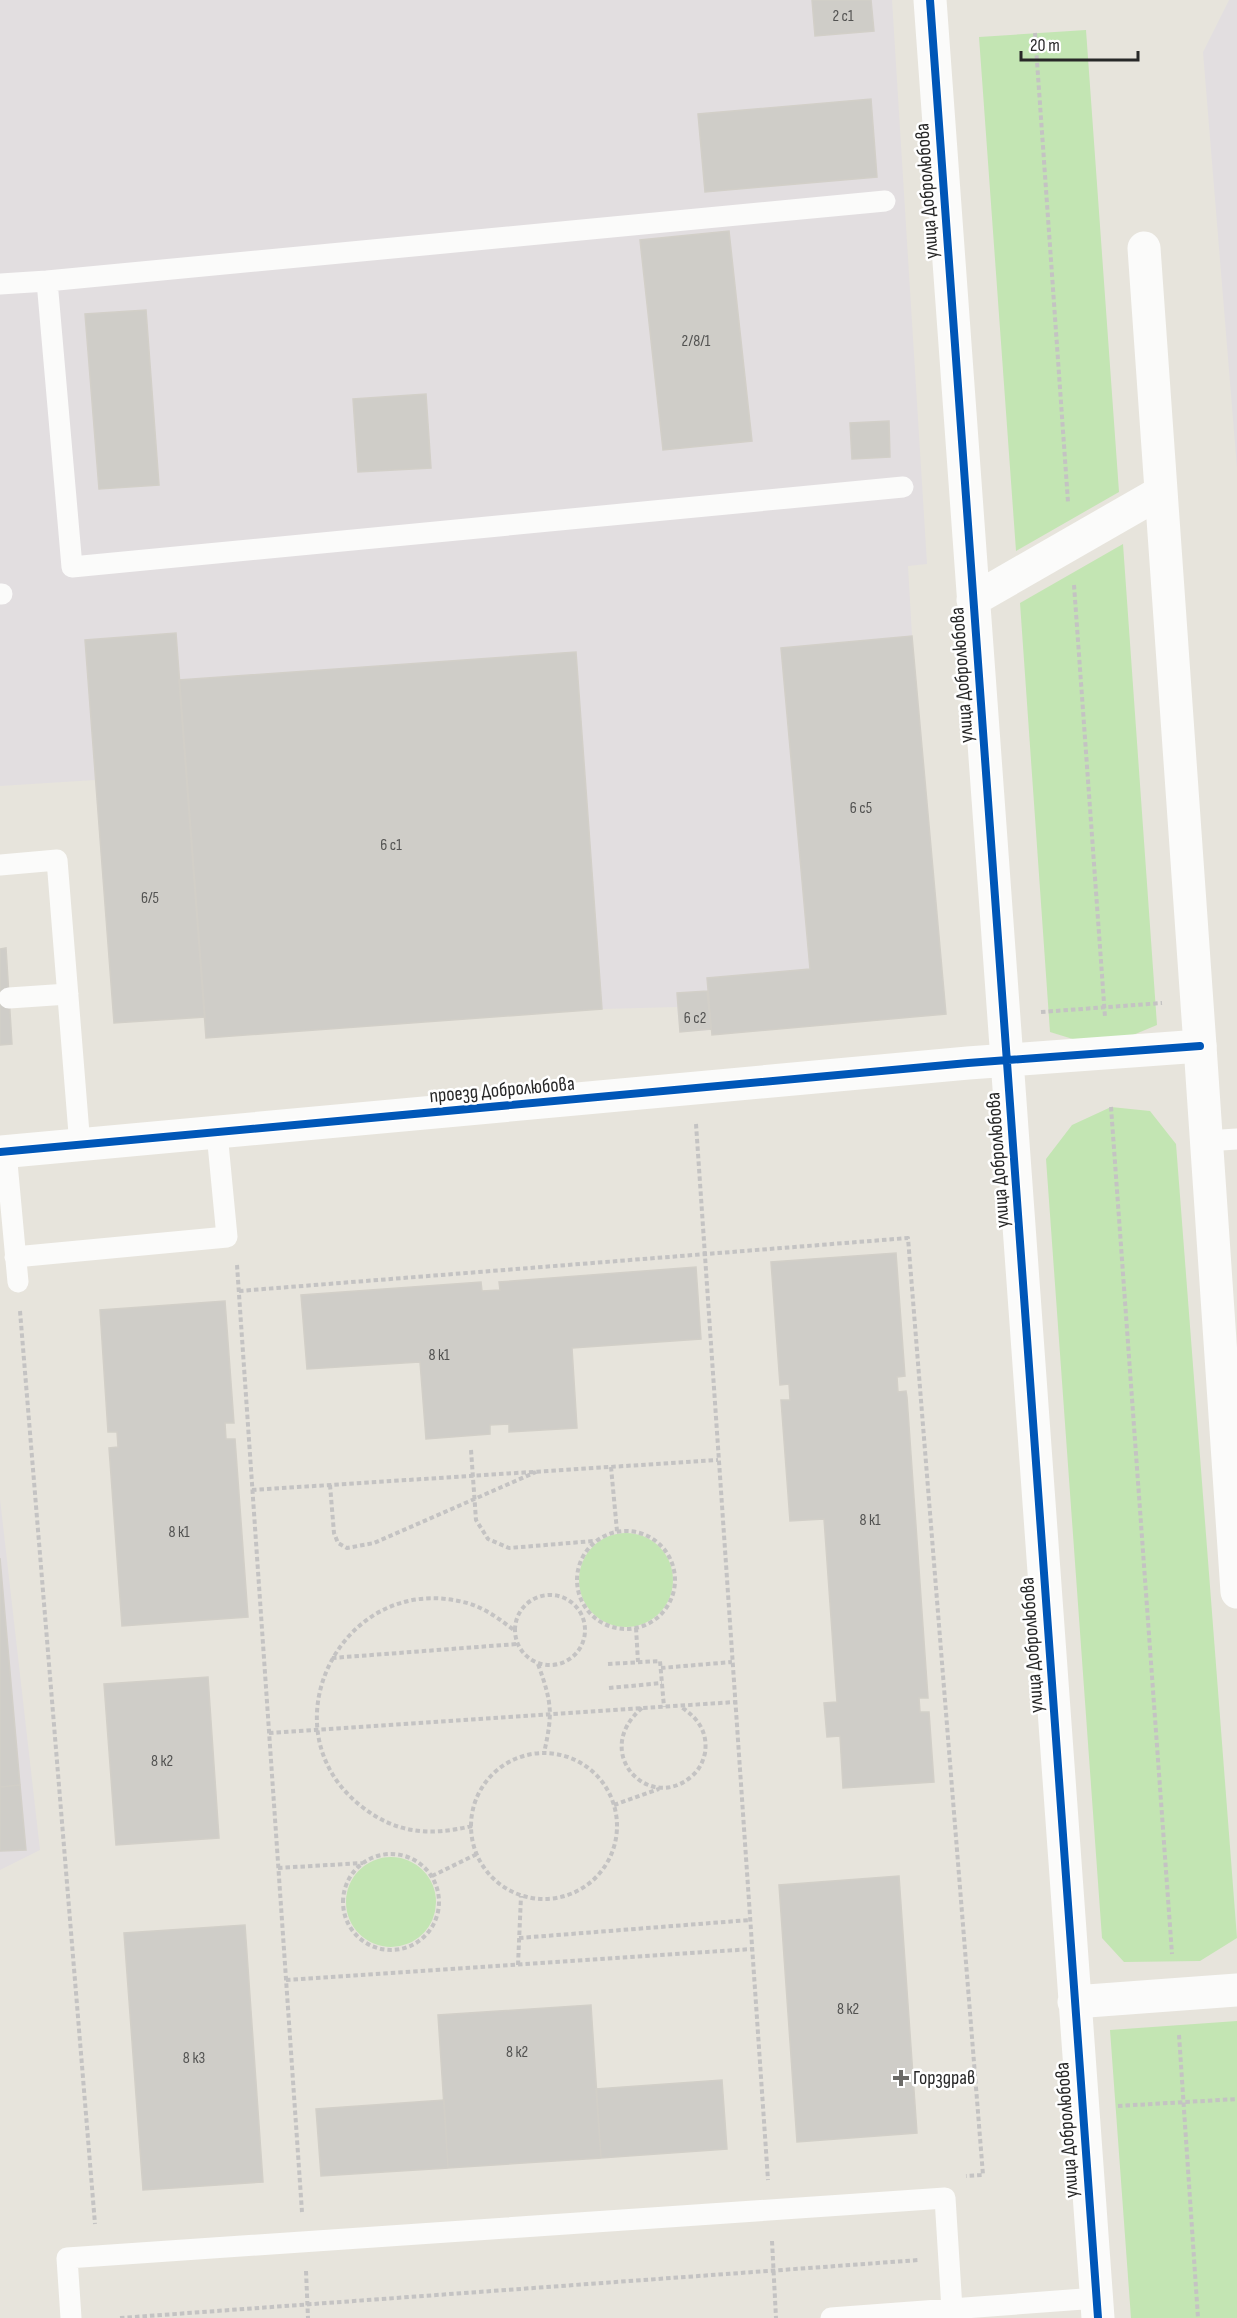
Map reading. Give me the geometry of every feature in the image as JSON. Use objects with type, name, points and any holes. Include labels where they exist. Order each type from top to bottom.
[{"type":"street","name":"улица Добролюбова","points":[[930,0],[1097,2308]]},
{"type":"street","points":[[1144,248],[1200,1046],[1222,1140],[1237,1592]]},
{"type":"street","points":[[974,600],[1161,492]]},
{"type":"street","name":"проезд Добролюбова","points":[[3,1152],[1007,1060],[1200,1046]]},
{"type":"street","points":[[1074,2002],[1237,1990]]},
{"type":"lane","points":[[0,284],[885,201]]},
{"type":"lane","points":[[47,281],[72,567],[903,487]]},
{"type":"lane","points":[[0,865],[57,860],[80,1146]]},
{"type":"lane","points":[[9,998],[68,994]]},
{"type":"lane","points":[[15,1257],[227,1237],[217,1133]]},
{"type":"lane","points":[[3,1152],[18,1282]]},
{"type":"lane","points":[[71,2318],[67,2258],[945,2198],[952,2309]]},
{"type":"lane","points":[[831,2318],[952,2309],[1097,2308]]},
{"type":"path","points":[[1035,33],[1069,509]]},
{"type":"path","points":[[1074,584],[1105,1018]]},
{"type":"path","points":[[1040,1012],[1166,1002]]},
{"type":"path","points":[[1111,1107],[1172,1954]]},
{"type":"path","points":[[695,1120],[776,2318]]},
{"type":"path","points":[[227,1237],[235,1236],[308,2318]]},
{"type":"path","points":[[239,1291],[908,1238],[983,2175],[959,2177]]},
{"type":"path","points":[[18,1282],[98,2256]]},
{"type":"path","points":[[471,1450],[476,1520],[488,1539],[510,1548],[595,1540],[617,1531],[628,1530],[646,1534],[660,1544],[670,1557],[675,1572],[675,1589],[669,1604],[660,1616],[636,1628],[613,1628],[596,1620],[581,1608],[570,1600],[559,1595],[547,1594],[535,1597],[525,1604],[517,1616],[514,1630],[517,1644],[525,1656],[537,1664],[551,1666],[566,1661],[578,1652],[585,1638],[585,1623],[581,1608],[577,1589],[577,1571],[583,1554],[595,1540]]},
{"type":"path","points":[[252,1490],[718,1460]]},
{"type":"path","points":[[611,1467],[617,1531]]},
{"type":"path","points":[[330,1485],[334,1533],[338,1544],[347,1548],[374,1543],[540,1471]]},
{"type":"path","points":[[472,1826],[445,1832],[420,1832],[395,1826],[372,1815],[352,1799],[335,1780],[324,1757],[317,1730],[316,1707],[321,1681],[331,1658],[346,1637],[365,1620],[387,1607],[412,1600],[437,1598],[463,1602],[487,1611],[514,1630]]},
{"type":"path","points":[[636,1628],[638,1662]]},
{"type":"path","points":[[331,1658],[517,1644]]},
{"type":"path","points":[[608,1664],[660,1661],[664,1707]]},
{"type":"path","points":[[660,1668],[732,1662]]},
{"type":"path","points":[[537,1664],[549,1693],[551,1721],[544,1754]]},
{"type":"path","points":[[609,1688],[662,1683]]},
{"type":"path","points":[[269,1733],[735,1702]]},
{"type":"path","points":[[642,1708],[630,1719],[623,1732],[620,1746],[623,1760],[630,1773],[641,1782],[655,1787],[669,1788],[684,1783],[696,1773],[704,1759],[706,1744],[702,1729],[694,1716],[681,1707]]},
{"type":"path","points":[[544,1754],[569,1757],[587,1767],[603,1782],[614,1805],[618,1820],[616,1841],[609,1861],[597,1877],[581,1890],[562,1897],[542,1900],[521,1896],[502,1887],[487,1872],[477,1854],[471,1834],[472,1813],[479,1793],[491,1776],[507,1763],[527,1755],[544,1754]]},
{"type":"path","points":[[614,1805],[662,1787]]},
{"type":"path","points":[[389,1854],[406,1856],[420,1864],[432,1876],[438,1892],[439,1908],[434,1924],[424,1938],[410,1947],[393,1950],[377,1948],[362,1940],[350,1928],[344,1912],[344,1895],[349,1880],[364,1863],[373,1857],[389,1854]]},
{"type":"path","points":[[432,1876],[477,1854]]},
{"type":"path","points":[[278,1868],[364,1863]]},
{"type":"path","points":[[518,1965],[521,1896]]},
{"type":"path","points":[[519,1938],[750,1920]]},
{"type":"path","points":[[286,1980],[752,1949]]},
{"type":"path","points":[[1179,2035],[1197,2318]]},
{"type":"path","points":[[1111,2107],[1237,2099]]},
{"type":"path","points":[[120,2318],[949,2258]]},
{"type":"shaded area","points":[[0,0],[892,0],[927,564],[908,566],[912,636],[946,1014],[712,1035],[711,1030],[680,1032],[677,1007],[602,1009],[206,1038],[205,1017],[114,1023],[95,780],[0,786]]},
{"type":"shaded area","points":[[1229,0],[1237,0],[1237,468],[1203,52]]},
{"type":"shaded area","points":[[0,1499],[40,1850],[0,1870]]},
{"type":"green space","points":[[1086,30],[1119,492],[1016,551],[979,37]]},
{"type":"green space","points":[[1123,544],[1157,1025],[1133,1035],[1076,1040],[1050,1032],[1020,603]]},
{"type":"green space","points":[[1111,1107],[1150,1111],[1176,1144],[1237,1938],[1200,1961],[1124,1962],[1102,1938],[1046,1159],[1072,1125]]},
{"type":"green space","points":[[626,1533],[644,1537],[659,1547],[669,1562],[673,1580],[669,1598],[659,1613],[644,1623],[626,1627],[608,1623],[593,1613],[583,1598],[579,1580],[583,1562],[593,1547],[608,1537]]},
{"type":"green space","points":[[391,1857],[408,1861],[423,1870],[432,1885],[436,1902],[432,1919],[423,1934],[408,1943],[391,1947],[374,1943],[359,1934],[350,1919],[346,1902],[350,1885],[359,1870],[374,1861]]},
{"type":"green space","points":[[1237,2021],[1237,2318],[1131,2318],[1110,2030]]},
{"type":"building","points":[[812,0],[871,0],[874,31],[815,36]]},
{"type":"building","points":[[871,99],[877,177],[705,192],[698,114]]},
{"type":"building","points":[[729,231],[752,441],[663,450],[640,240]]},
{"type":"building","points":[[146,310],[159,485],[99,489],[85,314]]},
{"type":"building","points":[[426,394],[431,468],[358,472],[353,399]]},
{"type":"building","points":[[889,421],[890,457],[852,459],[850,423]]},
{"type":"building","points":[[176,633],[205,1017],[114,1023],[85,640]]},
{"type":"building","points":[[912,636],[946,1014],[712,1035],[707,978],[810,969],[781,648]]},
{"type":"building","points":[[576,652],[602,1009],[206,1038],[179,680]]},
{"type":"building","points":[[6,948],[12,1044],[0,1045],[0,949]]},
{"type":"building","points":[[707,991],[711,1029],[680,1032],[677,993]]},
{"type":"building","points":[[896,1253],[905,1376],[897,1377],[898,1392],[906,1391],[907,1397],[928,1698],[919,1698],[920,1712],[929,1712],[934,1782],[843,1788],[840,1736],[827,1737],[824,1703],[837,1702],[824,1519],[790,1521],[781,1400],[790,1400],[789,1384],[780,1385],[771,1262]]},
{"type":"building","points":[[896,1253],[905,1376],[897,1377],[898,1392],[906,1391],[907,1397],[928,1698],[919,1698],[920,1712],[929,1712],[934,1782],[843,1788],[840,1736],[827,1737],[824,1703],[837,1702],[824,1519],[790,1521],[781,1400],[790,1400],[789,1384],[780,1385],[771,1262]]},
{"type":"building","points":[[696,1267],[701,1339],[572,1348],[577,1428],[509,1432],[509,1424],[490,1425],[490,1434],[426,1439],[420,1362],[307,1369],[301,1295],[481,1282],[482,1291],[500,1290],[499,1282]]},
{"type":"building","points":[[696,1267],[701,1339],[572,1348],[577,1428],[509,1432],[509,1424],[490,1425],[490,1434],[426,1439],[420,1362],[307,1369],[301,1295],[481,1282],[482,1291],[500,1290],[499,1282]]},
{"type":"building","points":[[225,1301],[234,1423],[225,1423],[226,1439],[235,1439],[248,1617],[122,1626],[109,1448],[118,1447],[117,1432],[108,1432],[100,1310]]},
{"type":"building","points":[[225,1301],[234,1423],[225,1423],[226,1439],[235,1439],[248,1617],[122,1626],[109,1448],[118,1447],[117,1432],[108,1432],[100,1310]]},
{"type":"building","points":[[0,1558],[20,1785],[0,1787]]},
{"type":"building","points":[[208,1677],[219,1838],[116,1845],[104,1684]]},
{"type":"building","points":[[20,1785],[26,1850],[0,1851],[0,1787]]},
{"type":"building","points":[[899,1876],[917,2133],[797,2142],[779,1885]]},
{"type":"building","points":[[245,1925],[263,2182],[143,2190],[124,1933]]},
{"type":"building","points":[[591,2005],[601,2158],[448,2168],[438,2015]]},
{"type":"building","points":[[722,2080],[727,2149],[601,2158],[596,2089]]},
{"type":"building","points":[[444,2100],[448,2168],[321,2176],[316,2109]]},
{"type":"cycle path","points":[[930,0],[1098,2318]]},
{"type":"cycle path","points":[[0,1152],[968,1063],[1200,1046]]},
{"type":"place","name":"Горздрав","points":[[901,2078]]}]
